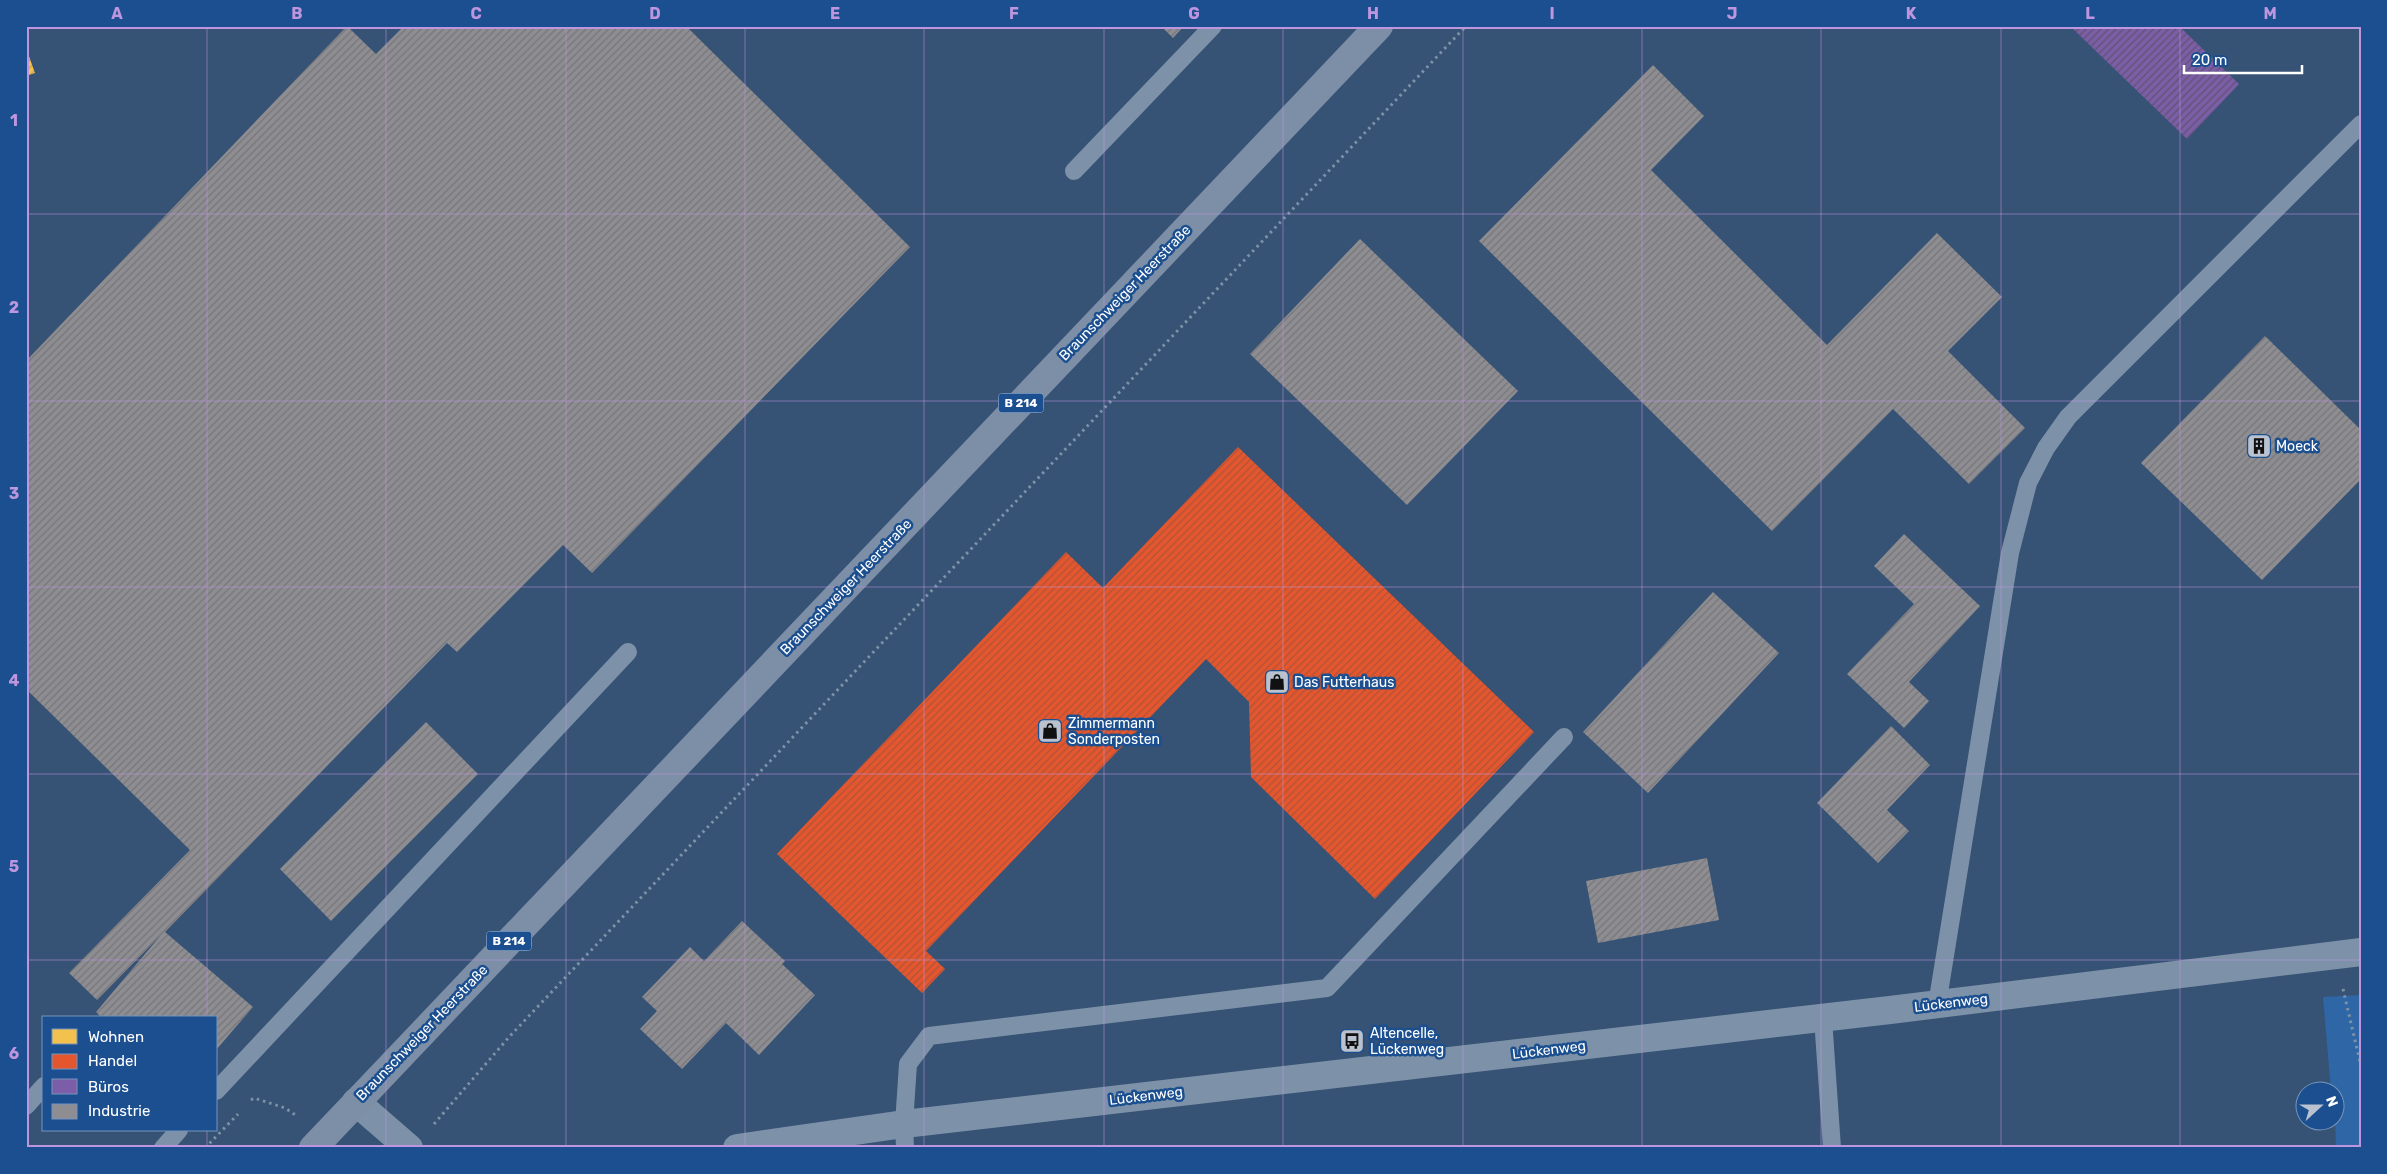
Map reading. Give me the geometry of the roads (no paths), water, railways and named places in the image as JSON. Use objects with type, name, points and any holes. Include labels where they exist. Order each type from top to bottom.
[{"type":"main road","name":"Braunschweiger Heerstraße","points":[[319,1141],[1379,26]]},
{"type":"street","name":"Lückenweg","points":[[737,1148],[904,1136],[1823,1018],[2348,954]]},
{"type":"street","points":[[356,1102],[408,1148]]},
{"type":"lane","points":[[1074,171],[1213,26]]},
{"type":"lane","points":[[1937,1005],[2010,554],[2028,483],[2046,448],[2068,417],[2361,124]]},
{"type":"lane","points":[[218,1089],[628,652]]},
{"type":"lane","points":[[904,1136],[908,1064],[929,1036],[1327,988],[1564,737]]},
{"type":"lane","points":[[1823,1018],[1832,1148]]},
{"type":"lane","points":[[26,1106],[42,1088]]},
{"type":"lane","points":[[163,1148],[177,1132]]},
{"type":"place","name":"Moeck","points":[[2259,446]]},
{"type":"place","name":"Das Futterhaus","points":[[1277,682]]},
{"type":"place","name":"Zimmermann Sonderposten","points":[[1050,731]]},
{"type":"place","name":"Altencelle, Lückenweg","points":[[1352,1041]]}]
